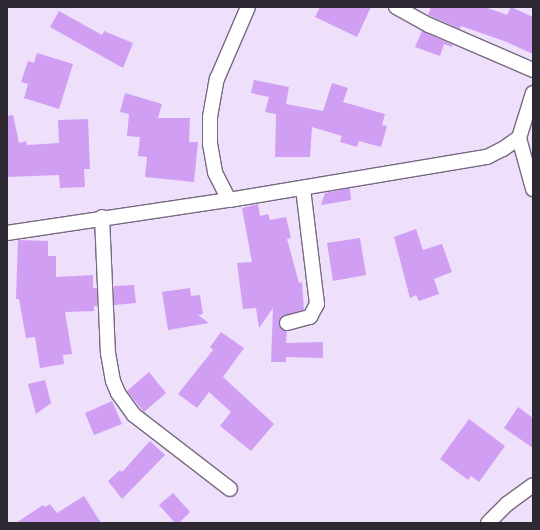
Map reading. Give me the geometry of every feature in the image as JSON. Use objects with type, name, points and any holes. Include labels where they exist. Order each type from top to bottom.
[{"type":"street","points":[[229,200],[215,172],[210,144],[210,116],[217,79],[248,7]]},
{"type":"street","points":[[396,7],[429,25],[533,70]]},
{"type":"street","points":[[7,233],[102,217],[229,200],[487,157],[503,149],[518,138],[533,94]]},
{"type":"street","points":[[518,138],[533,189]]},
{"type":"street","points":[[287,323],[310,317],[317,304],[303,188]]},
{"type":"street","points":[[102,217],[108,353],[113,381],[118,394],[134,415],[230,489]]},
{"type":"street","points":[[488,523],[507,504],[533,485]]},
{"type":"building","points":[[320,7],[371,7],[357,37],[315,17]]},
{"type":"building","points":[[431,7],[485,7],[507,15],[511,7],[533,17],[533,54],[507,42],[461,26],[460,29],[428,15]]},
{"type":"building","points":[[59,11],[102,35],[104,31],[133,43],[123,68],[50,27]]},
{"type":"building","points":[[422,31],[453,45],[452,47],[444,44],[440,56],[415,47]]},
{"type":"building","points":[[37,53],[73,64],[59,109],[24,98],[28,84],[21,82],[28,61],[34,63]]},
{"type":"building","points":[[254,80],[289,87],[286,104],[323,111],[332,83],[348,88],[343,102],[385,114],[382,125],[387,126],[381,147],[359,141],[357,147],[340,142],[342,136],[312,127],[310,157],[275,157],[276,114],[265,112],[269,97],[251,93]]},
{"type":"building","points":[[125,93],[162,104],[158,118],[190,118],[189,142],[198,142],[194,182],[145,177],[147,157],[138,156],[140,137],[127,136],[129,114],[120,112]]},
{"type":"building","points":[[13,115],[19,143],[26,141],[27,145],[59,143],[58,120],[88,119],[90,169],[84,169],[85,187],[60,188],[59,175],[7,177],[7,116]]},
{"type":"building","points":[[350,188],[351,200],[321,205],[325,193]]},
{"type":"building","points":[[258,204],[260,216],[268,214],[270,220],[286,217],[291,238],[287,239],[299,283],[302,282],[304,310],[281,317],[279,326],[287,331],[286,343],[323,342],[323,358],[286,357],[286,362],[271,362],[273,308],[259,328],[256,308],[243,309],[237,263],[252,262],[242,208]]},
{"type":"building","points":[[416,229],[423,250],[442,244],[452,272],[434,279],[439,294],[419,301],[416,295],[410,298],[394,237]]},
{"type":"building","points":[[360,238],[366,275],[333,281],[327,243]]},
{"type":"building","points":[[18,240],[48,241],[48,256],[56,256],[56,277],[93,275],[93,288],[97,288],[97,306],[94,306],[94,311],[65,312],[72,354],[63,355],[64,364],[40,368],[35,337],[26,338],[19,299],[16,299]]},
{"type":"building","points":[[134,285],[136,303],[114,305],[114,286]]},
{"type":"building","points":[[190,288],[191,296],[200,295],[203,314],[198,315],[209,323],[168,330],[162,292]]},
{"type":"building","points":[[221,332],[244,348],[223,377],[274,424],[251,451],[220,426],[231,412],[209,392],[197,408],[178,394],[213,350],[210,347]]},
{"type":"building","points":[[149,372],[166,393],[144,412],[127,391]]},
{"type":"building","points":[[45,380],[51,403],[36,414],[28,384]]},
{"type":"building","points":[[112,401],[122,424],[94,435],[85,413]]},
{"type":"building","points":[[518,407],[533,418],[533,448],[504,428]]},
{"type":"building","points":[[469,419],[505,446],[479,482],[471,476],[468,480],[440,459]]},
{"type":"building","points":[[150,441],[165,455],[122,499],[108,481],[120,470],[122,472]]},
{"type":"building","points":[[173,493],[190,512],[179,523],[175,523],[159,505]]},
{"type":"building","points":[[84,496],[101,523],[16,523],[43,505],[45,507],[50,504],[57,513]]}]
